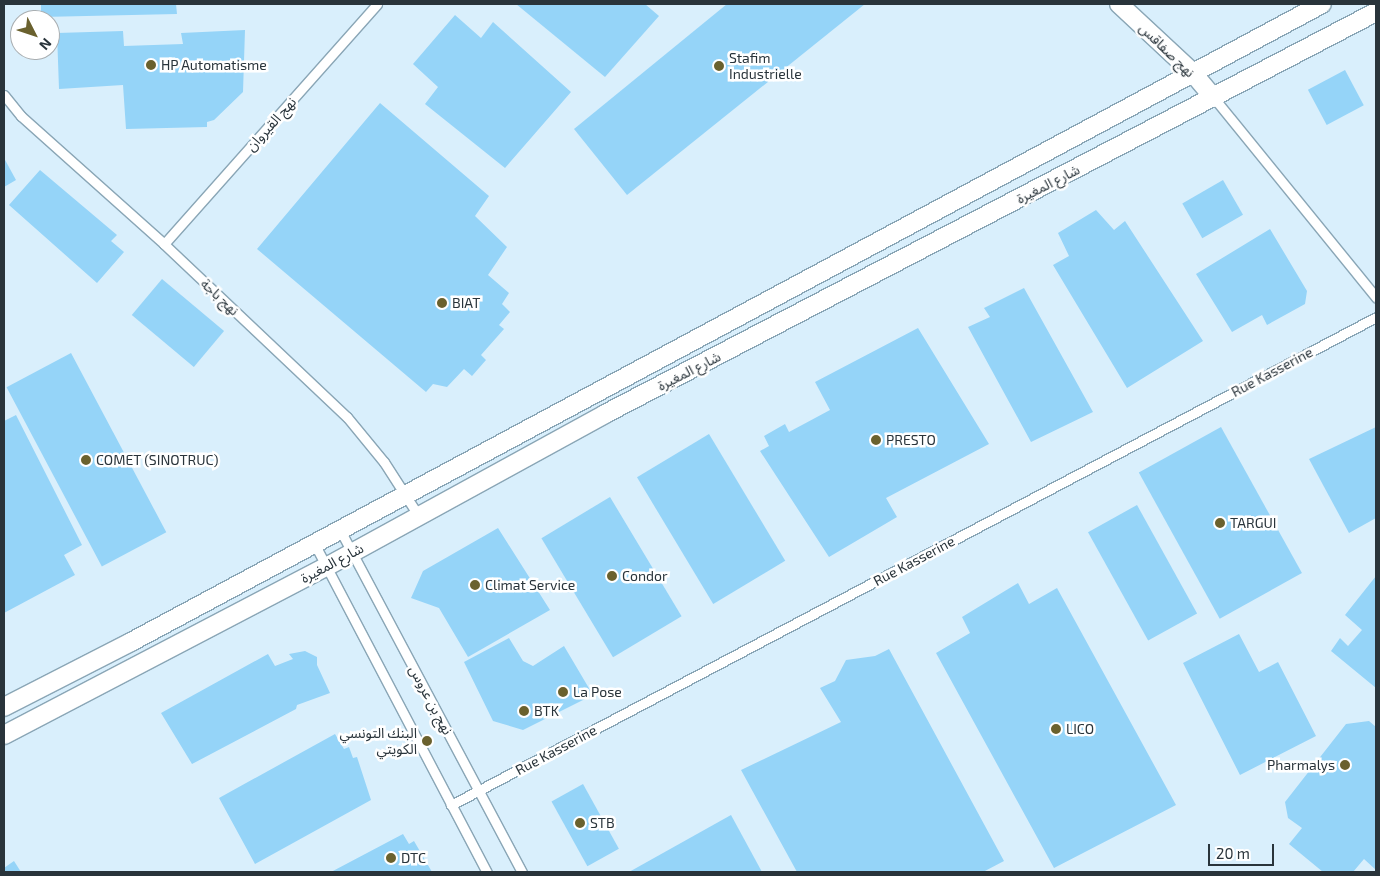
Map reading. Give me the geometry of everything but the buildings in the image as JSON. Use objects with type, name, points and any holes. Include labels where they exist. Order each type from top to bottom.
[{"type":"street","name":"نهج صفاقس","points":[[1119,4],[1192,72],[1214,98]]},
{"type":"street","name":"شارع المغيرة","points":[[4,707],[1322,4]]},
{"type":"street","name":"شارع المغيرة","points":[[4,736],[353,552],[605,414],[1376,12]]},
{"type":"lane","name":"نهج القيروان","points":[[164,244],[377,4]]},
{"type":"lane","name":"نهج باجة","points":[[4,95],[21,116],[164,244],[347,416],[379,455],[418,515]]},
{"type":"lane","points":[[1214,98],[1376,297]]},
{"type":"lane","name":"Rue Kasserine","points":[[452,805],[1376,317]]},
{"type":"lane","name":"نهج بن عروس","points":[[339,528],[522,872]]},
{"type":"lane","points":[[313,543],[487,872]]},
{"type":"shaded area","points":[[4,4],[1376,4],[1376,872],[4,872]]},
{"type":"place","name":"HP Automatisme","points":[[151,65]]},
{"type":"place","name":"Stafim Industrielle","points":[[719,66]]},
{"type":"place","name":"BIAT","points":[[442,303]]},
{"type":"place","name":"PRESTO","points":[[876,440]]},
{"type":"place","name":"COMET (SINOTRUC)","points":[[86,460]]},
{"type":"place","name":"TARGUI","points":[[1220,523]]},
{"type":"place","name":"Condor","points":[[612,576]]},
{"type":"place","name":"Climat Service","points":[[475,585]]},
{"type":"place","name":"La Pose","points":[[563,692]]},
{"type":"place","name":"BTK","points":[[524,711]]},
{"type":"place","name":"LICO","points":[[1056,729]]},
{"type":"place","name":"البنك التونسي الكويتي","points":[[427,741]]},
{"type":"place","name":"Pharmalys","points":[[1345,765]]},
{"type":"place","name":"STB","points":[[580,823]]},
{"type":"place","name":"DTC","points":[[391,858]]}]
